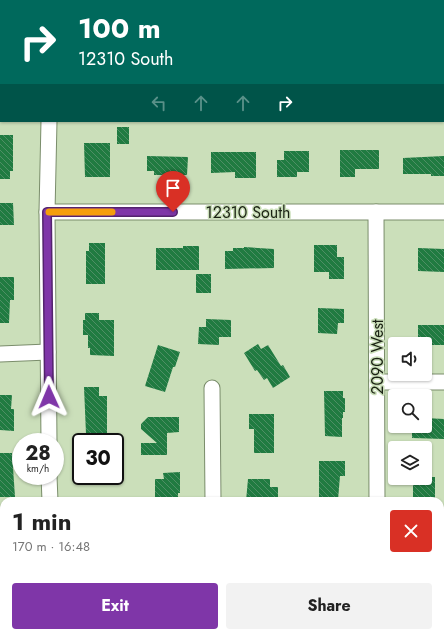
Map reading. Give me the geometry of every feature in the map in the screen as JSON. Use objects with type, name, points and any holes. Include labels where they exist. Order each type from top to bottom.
[{"type":"street","points":[[49,122],[47,212],[49,433]]},
{"type":"street","name":"12310 South","points":[[47,212],[444,212]]},
{"type":"street","name":"2090 West","points":[[376,212],[377,497]]},
{"type":"street","points":[[0,354],[48,352]]},
{"type":"street","points":[[377,382],[444,382]]},
{"type":"street","points":[[212,388],[213,497]]},
{"type":"street","points":[[49,485],[50,497]]},
{"type":"building","points":[[117,127],[129,127],[129,144],[117,144]]},
{"type":"building","points":[[0,135],[13,135],[13,171],[10,171],[10,179],[0,179]]},
{"type":"building","points":[[84,143],[110,143],[110,177],[85,177]]},
{"type":"building","points":[[340,150],[379,150],[379,169],[355,169],[355,177],[340,177]]},
{"type":"building","points":[[284,151],[309,151],[309,172],[297,172],[297,177],[277,177],[277,160],[284,160]]},
{"type":"building","points":[[211,152],[256,152],[256,178],[235,178],[235,172],[211,173]]},
{"type":"building","points":[[147,156],[188,157],[187,175],[154,175],[154,171],[147,171]]},
{"type":"building","points":[[444,156],[444,176],[431,176],[431,174],[403,174],[403,158]]},
{"type":"building","points":[[0,203],[13,203],[14,225],[0,225]]},
{"type":"building","points":[[89,243],[105,243],[105,284],[86,284],[86,251],[89,251]]},
{"type":"building","points":[[314,245],[337,245],[337,257],[344,257],[344,279],[329,279],[329,272],[314,272]]},
{"type":"building","points":[[183,246],[199,246],[199,270],[156,270],[156,248],[183,248]]},
{"type":"building","points":[[244,247],[274,249],[274,268],[225,269],[225,251],[233,251],[233,248]]},
{"type":"building","points":[[418,248],[444,249],[444,272],[418,271]]},
{"type":"building","points":[[196,274],[211,274],[211,293],[196,293]]},
{"type":"building","points":[[0,277],[14,277],[14,300],[10,300],[9,323],[0,323]]},
{"type":"building","points":[[318,308],[344,309],[344,323],[338,323],[337,334],[318,333]]},
{"type":"building","points":[[85,313],[99,313],[99,320],[114,320],[114,356],[90,355],[90,348],[88,348],[88,335],[83,335],[83,320],[85,320]]},
{"type":"building","points":[[206,319],[231,320],[231,337],[219,337],[219,345],[198,344],[199,327],[206,327]]},
{"type":"building","points":[[418,325],[444,325],[444,345],[432,345],[432,337],[418,337]]},
{"type":"building","points":[[258,344],[261,349],[268,345],[290,377],[273,388],[267,378],[264,380],[257,370],[255,371],[244,353]]},
{"type":"building","points":[[158,345],[180,352],[175,367],[173,367],[165,392],[145,386]]},
{"type":"building","points":[[84,387],[99,387],[99,396],[107,396],[107,433],[86,433]]},
{"type":"building","points":[[324,391],[343,391],[343,398],[345,398],[345,412],[343,412],[342,418],[342,437],[325,436]]},
{"type":"building","points":[[0,395],[12,395],[11,409],[14,409],[14,431],[0,430]]},
{"type":"building","points":[[249,414],[274,414],[274,453],[254,453],[254,429],[249,429]]},
{"type":"building","points":[[148,417],[179,417],[179,432],[167,433],[167,455],[141,455],[141,443],[157,443],[141,429],[141,424]]},
{"type":"building","points":[[432,418],[444,419],[444,439],[412,438],[412,433],[432,433]]},
{"type":"building","points":[[0,453],[12,453],[12,485],[14,485],[15,497],[0,497]]},
{"type":"building","points":[[319,461],[345,461],[345,476],[340,476],[338,497],[319,497]]},
{"type":"building","points":[[180,472],[180,493],[178,493],[178,497],[155,497],[155,479],[164,479],[163,473]]},
{"type":"building","points":[[432,477],[435,477],[435,497],[413,497],[413,485],[432,485]]},
{"type":"building","points":[[248,479],[270,479],[270,487],[278,487],[278,497],[246,497]]},
{"type":"slow traffic","points":[[49,212],[112,212]]},
{"type":"route","points":[[49,397],[47,212],[173,212]]}]
